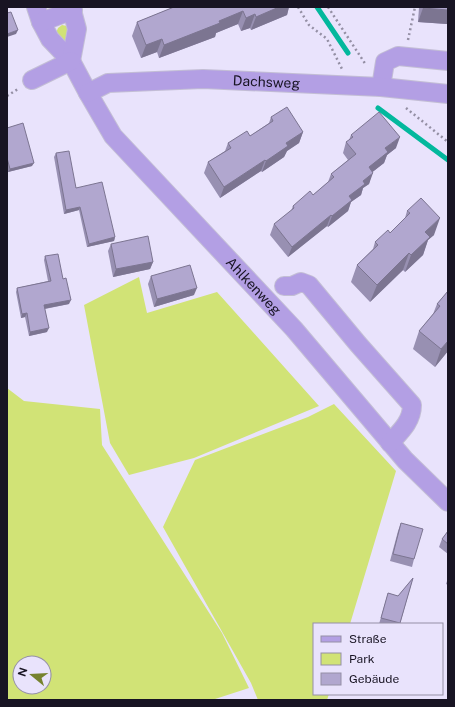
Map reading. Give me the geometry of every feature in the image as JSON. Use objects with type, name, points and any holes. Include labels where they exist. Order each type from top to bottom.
[{"type":"street","points":[[32,80],[72,61],[77,29],[72,9],[39,14]]},
{"type":"street","name":"Ahlkenweg","points":[[39,14],[50,39],[72,61],[88,93],[113,136],[294,329],[405,460],[448,502]]},
{"type":"street","points":[[381,86],[384,62],[398,56],[448,61]]},
{"type":"street","name":"Dachsweg","points":[[88,93],[108,83],[203,79],[350,86],[381,86],[448,94]]},
{"type":"street","points":[[284,286],[292,286],[301,282],[309,285],[358,344],[412,405],[412,413],[407,424],[390,443]]},
{"type":"path","points":[[298,7],[309,25],[327,39],[350,86]]},
{"type":"path","points":[[328,7],[381,86]]},
{"type":"path","points":[[405,56],[415,7]]},
{"type":"path","points":[[405,107],[448,142]]},
{"type":"green space","points":[[62,25],[71,29],[69,47],[56,33],[58,28]]},
{"type":"green space","points":[[139,277],[147,313],[217,292],[319,406],[194,458],[129,475],[110,443],[84,305]]},
{"type":"green space","points":[[7,388],[24,401],[100,409],[102,445],[222,633],[249,688],[212,700],[7,700]]},
{"type":"green space","points":[[334,404],[396,471],[350,623],[313,623],[313,695],[329,695],[327,700],[258,700],[251,683],[163,527],[195,460],[308,417]]},
{"type":"building","points":[[174,7],[279,7],[256,17],[255,14],[246,18],[243,11],[219,21],[220,23],[164,45],[162,39],[146,45],[137,22]]},
{"type":"building","points":[[448,7],[448,10],[423,8]]},
{"type":"building","points":[[11,12],[18,30],[7,34],[7,13]]},
{"type":"building","points":[[287,107],[303,132],[286,143],[288,146],[224,187],[208,162],[231,148],[228,143],[247,131],[250,136],[273,121],[271,117]]},
{"type":"building","points":[[379,112],[400,137],[385,148],[388,152],[369,167],[373,173],[363,181],[365,184],[349,196],[352,200],[292,247],[274,224],[294,208],[293,206],[310,191],[313,195],[334,177],[331,174],[356,154],[346,142],[353,137],[351,135]]},
{"type":"building","points":[[23,123],[34,163],[10,169],[7,158],[7,128]]},
{"type":"building","points":[[69,151],[76,188],[102,182],[115,237],[89,244],[80,207],[66,210],[56,153]]},
{"type":"building","points":[[421,198],[440,218],[425,232],[430,237],[411,255],[409,253],[377,285],[357,265],[378,245],[375,242],[388,230],[390,233],[410,213],[407,211]]},
{"type":"building","points":[[148,236],[153,262],[116,269],[111,244]]},
{"type":"building","points":[[58,254],[63,279],[66,278],[71,300],[44,305],[49,328],[30,332],[27,313],[22,314],[17,288],[51,281],[45,256]]},
{"type":"building","points":[[190,265],[197,288],[157,299],[151,276]]},
{"type":"building","points":[[448,291],[448,341],[441,349],[419,331],[440,306],[437,304]]},
{"type":"building","points":[[401,523],[423,529],[414,559],[393,554]]},
{"type":"building","points":[[448,531],[448,544],[442,539]]},
{"type":"building","points":[[413,578],[400,623],[381,618],[388,593],[398,596]]},
{"type":"waterway","points":[[317,7],[348,53]]},
{"type":"waterway","points":[[378,108],[448,160]]}]
